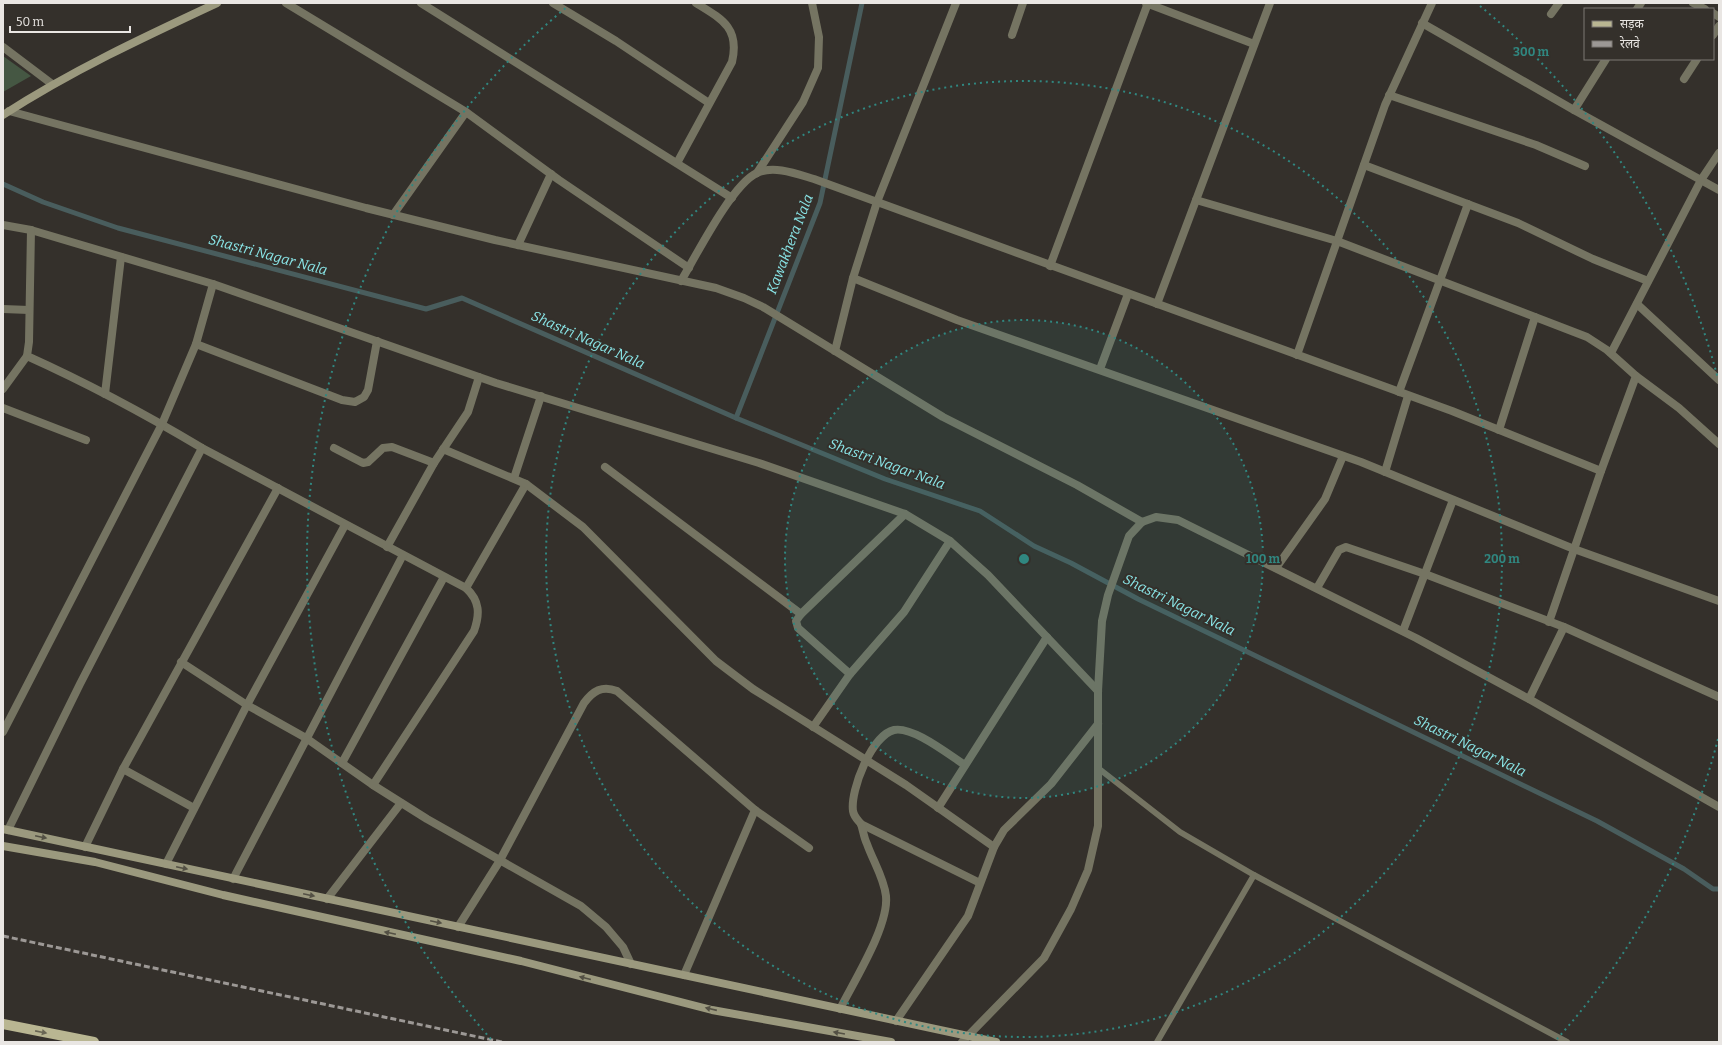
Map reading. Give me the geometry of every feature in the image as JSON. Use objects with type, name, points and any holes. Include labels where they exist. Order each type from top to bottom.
[{"type":"main road","points":[[3,1024],[94,1042]]},
{"type":"street","points":[[6,113],[52,84],[149,34],[217,3]]},
{"type":"street","points":[[286,3],[466,112],[550,174],[689,268]]},
{"type":"street","points":[[421,3],[732,198]]},
{"type":"street","points":[[553,3],[616,41],[709,104]]},
{"type":"street","points":[[677,163],[732,62],[734,44],[728,25],[696,3]]},
{"type":"street","points":[[681,281],[720,214],[741,185],[756,173],[803,102],[818,68],[819,37],[812,3]]},
{"type":"street","points":[[835,351],[853,278],[877,202],[956,3]]},
{"type":"street","points":[[1012,35],[1023,3]]},
{"type":"street","points":[[1050,266],[1147,3],[1254,44]]},
{"type":"street","points":[[1157,304],[1270,3]]},
{"type":"street","points":[[1297,355],[1389,95],[1432,3]]},
{"type":"street","points":[[1551,14],[1559,3]]},
{"type":"street","points":[[1693,3],[1703,8]]},
{"type":"street","points":[[1422,23],[1574,110],[1719,190]]},
{"type":"street","points":[[3,47],[52,84]]},
{"type":"street","points":[[1574,110],[1605,60]]},
{"type":"street","points":[[1684,79],[1696,60]]},
{"type":"street","points":[[1389,95],[1536,146],[1585,166]]},
{"type":"street","points":[[393,215],[466,112]]},
{"type":"street","points":[[6,113],[393,215],[518,245],[716,288],[744,298],[763,307],[943,417],[1077,485],[1142,522]]},
{"type":"street","points":[[1611,353],[1701,180],[1719,153]]},
{"type":"street","points":[[1364,165],[1518,223],[1592,258],[1648,281]]},
{"type":"street","points":[[756,173],[769,170],[789,171],[814,179],[1399,392],[1601,471]]},
{"type":"street","points":[[518,245],[550,174]]},
{"type":"street","points":[[1196,200],[1337,240],[1587,338],[1611,353],[1636,376],[1679,408],[1719,444]]},
{"type":"street","points":[[1399,392],[1468,204]]},
{"type":"street","points":[[3,225],[31,230],[213,284],[479,376],[759,463],[905,514],[950,541],[994,580],[1098,691]]},
{"type":"street","points":[[3,389],[27,356],[29,342],[31,230]]},
{"type":"street","points":[[105,394],[121,257]]},
{"type":"street","points":[[853,278],[957,320],[1100,369],[1343,456],[1574,549],[1719,601]]},
{"type":"street","points":[[3,732],[162,424],[196,344],[213,284]]},
{"type":"street","points":[[1100,369],[1128,294]]},
{"type":"street","points":[[1636,304],[1719,380]]},
{"type":"street","points":[[3,309],[29,310]]},
{"type":"street","points":[[1499,430],[1534,317]]},
{"type":"street","points":[[196,344],[342,400],[354,402],[364,397],[368,390],[377,341]]},
{"type":"street","points":[[27,356],[162,424],[202,448],[386,547],[466,588],[474,596],[478,606],[478,618],[474,631],[373,785]]},
{"type":"street","points":[[386,547],[434,463],[468,412],[479,376]]},
{"type":"street","points":[[1549,622],[1601,471],[1636,376]]},
{"type":"street","points":[[514,478],[541,396]]},
{"type":"street","points":[[1385,472],[1408,396]]},
{"type":"street","points":[[3,408],[86,440]]},
{"type":"street","points":[[334,448],[363,463],[368,462],[383,448],[392,447],[434,463]]},
{"type":"street","points":[[202,448],[83,677],[6,830],[896,1021],[965,1039],[996,1042]]},
{"type":"street","points":[[443,449],[526,484],[583,527],[716,661],[753,690],[906,785],[994,847]]},
{"type":"street","points":[[1276,568],[1326,499],[1343,456]]},
{"type":"street","points":[[605,467],[801,614]]},
{"type":"street","points":[[466,588],[526,484]]},
{"type":"street","points":[[85,847],[123,769],[278,488]]},
{"type":"street","points":[[1404,631],[1454,500]]},
{"type":"street","points":[[850,674],[798,628],[796,621],[801,614],[905,514]]},
{"type":"street","points":[[965,1039],[1044,958],[1072,909],[1088,870],[1098,826],[1098,691],[1102,621],[1108,595],[1129,536],[1142,522],[1156,517],[1178,520],[1404,631],[1529,699],[1719,807]]},
{"type":"street","points":[[166,864],[247,705],[345,525]]},
{"type":"street","points":[[813,728],[850,674],[904,612],[950,541]]},
{"type":"street","points":[[1317,588],[1340,550],[1344,547],[1425,574],[1549,622],[1719,697]]},
{"type":"street","points":[[232,878],[402,555]]},
{"type":"street","points":[[342,763],[444,577]]},
{"type":"street","points":[[1529,699],[1564,628]]},
{"type":"street","points":[[938,808],[1047,637]]},
{"type":"street","points":[[181,662],[247,705],[306,738],[401,803],[499,862],[581,906],[606,927],[623,947],[631,964]]},
{"type":"street","points":[[458,927],[499,862],[584,703],[589,696],[602,688],[608,688],[616,691],[755,810],[809,848]]},
{"type":"street","points":[[896,1021],[968,916],[994,847],[1004,830],[1051,784],[1098,724]]},
{"type":"street","points":[[840,1009],[882,927],[886,911],[886,896],[882,881],[866,843],[861,824],[855,816],[853,801],[855,788],[866,760],[884,736],[893,730],[899,730],[917,735],[964,765]]},
{"type":"street","points":[[123,769],[194,808]]},
{"type":"street","points":[[327,899],[401,803]]},
{"type":"street","points":[[684,975],[755,810]]},
{"type":"street","points":[[861,824],[980,883]]},
{"type":"street","points":[[3,846],[95,862],[230,896],[521,961],[712,1010],[891,1042]]},
{"type":"lane","points":[[1098,768],[1180,832],[1254,875],[1567,1042]]},
{"type":"lane","points":[[1157,1042],[1254,875]]},
{"type":"green space","points":[[3,56],[31,76],[3,92]]},
{"type":"waterway","name":"Kawakhera Nala","points":[[736,418],[820,203],[862,3]]},
{"type":"waterway","name":"Shastri Nagar Nala","points":[[3,184],[43,202],[118,228],[426,309],[462,298],[736,418],[885,479],[980,511],[1034,546],[1071,563],[1138,599],[1597,821],[1684,869],[1713,889],[1719,889]]},
{"type":"railway","points":[[3,936],[502,1042]]}]
